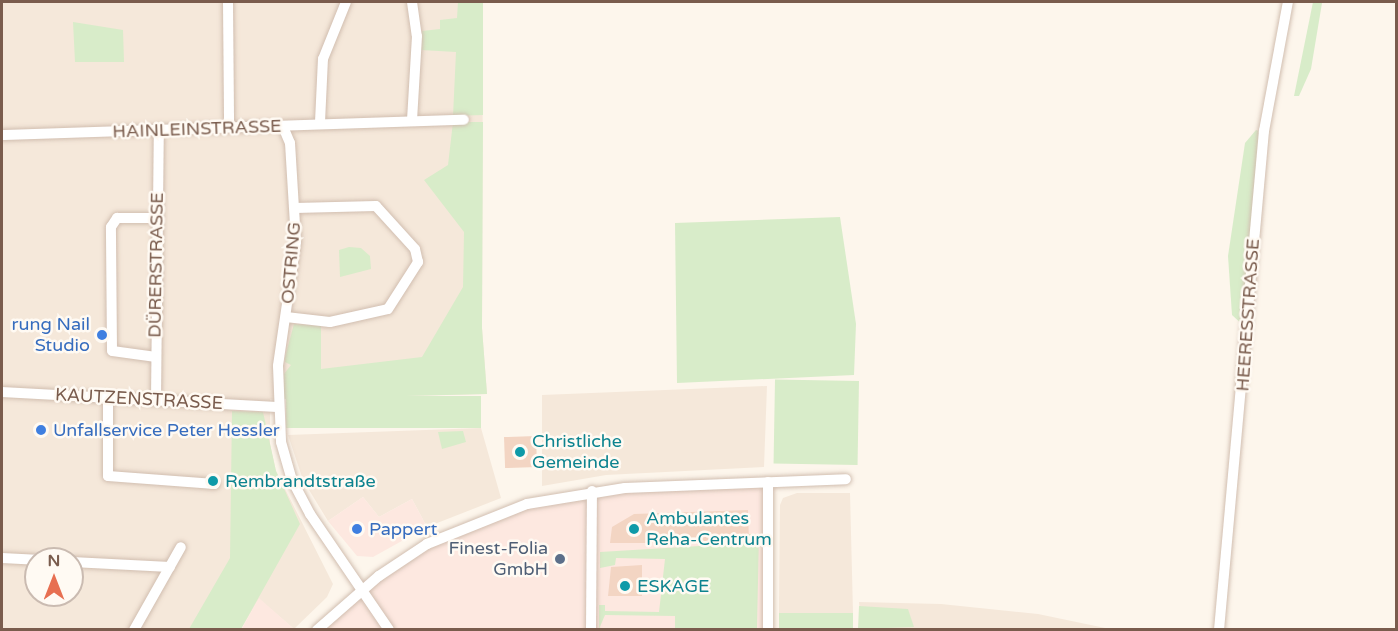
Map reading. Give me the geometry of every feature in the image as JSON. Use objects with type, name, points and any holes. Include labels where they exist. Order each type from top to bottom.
[{"type":"street","points":[[228,2],[229,126]]},
{"type":"street","points":[[320,122],[323,59],[346,2]]},
{"type":"street","points":[[412,2],[417,36],[412,118]]},
{"type":"street","name":"HEERESSTRASSE","points":[[1219,630],[1264,131],[1288,2]]},
{"type":"street","name":"HAINLEINSTRASSE","points":[[2,135],[270,124],[284,129],[320,122],[412,118],[464,120]]},
{"type":"street","name":"DÜRERSTRASSE","points":[[156,400],[156,218],[159,129]]},
{"type":"street","name":"OSTRING","points":[[284,129],[295,208],[295,262],[286,317],[277,407],[293,482],[361,591],[389,630]]},
{"type":"street","name":"OSTRING","points":[[286,317],[330,322],[388,309],[418,262],[415,249],[376,206],[295,208]]},
{"type":"street","points":[[156,218],[117,218],[111,227],[112,351],[156,357]]},
{"type":"street","name":"KAUTZENSTRASSE","points":[[2,392],[277,407]]},
{"type":"street","points":[[108,398],[108,476],[215,484]]},
{"type":"street","points":[[317,630],[361,591],[407,556],[471,523],[527,504],[592,491],[846,479]]},
{"type":"street","points":[[768,482],[768,630]]},
{"type":"street","points":[[591,630],[592,491]]},
{"type":"street","points":[[134,630],[181,547]]},
{"type":"street","points":[[2,558],[24,559]]},
{"type":"street","points":[[84,563],[170,567]]},
{"type":"shaded area","points":[[2,2],[483,2],[482,328],[487,394],[270,399],[270,444],[276,471],[333,584],[327,597],[294,629],[259,599],[241,629],[2,629]]},
{"type":"shaded area","points":[[767,386],[764,467],[606,475],[542,486],[542,395]]},
{"type":"shaded area","points":[[481,428],[501,498],[427,527],[412,499],[379,517],[363,497],[328,521],[303,480],[288,435]]},
{"type":"shaded area","points":[[768,482],[767,629],[318,630],[380,576],[471,524],[576,494]]},
{"type":"shaded area","points":[[797,493],[850,493],[853,613],[779,613],[780,505],[783,498]]},
{"type":"shaded area","points":[[363,497],[379,517],[412,499],[427,527],[373,557],[357,556],[328,521]]},
{"type":"shaded area","points":[[259,598],[294,629],[241,630]]},
{"type":"shaded area","points":[[859,602],[941,604],[1038,614],[1110,629],[861,629]]},
{"type":"green space","points":[[458,2],[483,2],[483,115],[453,116],[456,52],[421,50],[422,31],[440,29],[440,20],[457,18]]},
{"type":"green space","points":[[1313,2],[1322,3],[1311,69],[1299,96],[1294,96]]},
{"type":"green space","points":[[73,22],[123,30],[124,62],[75,62]]},
{"type":"green space","points":[[453,122],[483,122],[482,328],[487,394],[284,399],[284,374],[291,365],[285,362],[285,357],[294,324],[321,326],[321,369],[422,357],[463,287],[464,232],[424,180],[448,165]]},
{"type":"green space","points":[[1256,130],[1262,132],[1244,326],[1232,315],[1228,256],[1245,143]]},
{"type":"green space","points":[[840,217],[856,324],[854,375],[677,383],[675,223]]},
{"type":"green space","points":[[349,247],[361,248],[370,256],[371,269],[340,277],[339,250]]},
{"type":"green space","points":[[775,380],[859,381],[858,465],[774,464]]},
{"type":"green space","points":[[286,396],[481,396],[481,428],[286,428]]},
{"type":"green space","points":[[232,411],[263,412],[276,471],[300,524],[241,629],[189,629],[230,558]]},
{"type":"green space","points":[[463,431],[466,442],[442,449],[438,432]]},
{"type":"green space","points":[[749,534],[759,534],[757,629],[675,629],[675,616],[605,615],[599,629],[599,605],[605,605],[605,611],[659,612],[665,559],[616,558],[615,565],[600,568],[600,552],[749,543]]},
{"type":"green space","points":[[859,606],[908,609],[914,627],[858,629]]},
{"type":"green space","points":[[779,613],[853,613],[853,629],[779,629]]},
{"type":"building","name":"Christliche Gemeinde","points":[[536,436],[537,467],[505,468],[504,437]]},
{"type":"building","points":[[748,510],[749,543],[610,543],[612,527],[634,514]]},
{"type":"building","name":"ESKAGE","points":[[642,565],[642,596],[608,596],[611,567]]},
{"type":"place","name":"rung Nail Studio","points":[[102,335]]},
{"type":"place","name":"Unfallservice Peter Hessler","points":[[41,430]]},
{"type":"place","name":"Christliche Gemeinde","points":[[520,452]]},
{"type":"place","name":"Rembrandtstraße","points":[[213,481]]},
{"type":"place","name":"Pappert","points":[[357,529]]},
{"type":"place","name":"Ambulantes Reha-Centrum","points":[[634,529]]},
{"type":"place","name":"Finest-Folia GmbH","points":[[560,559]]},
{"type":"place","name":"ESKAGE","points":[[625,586]]}]
